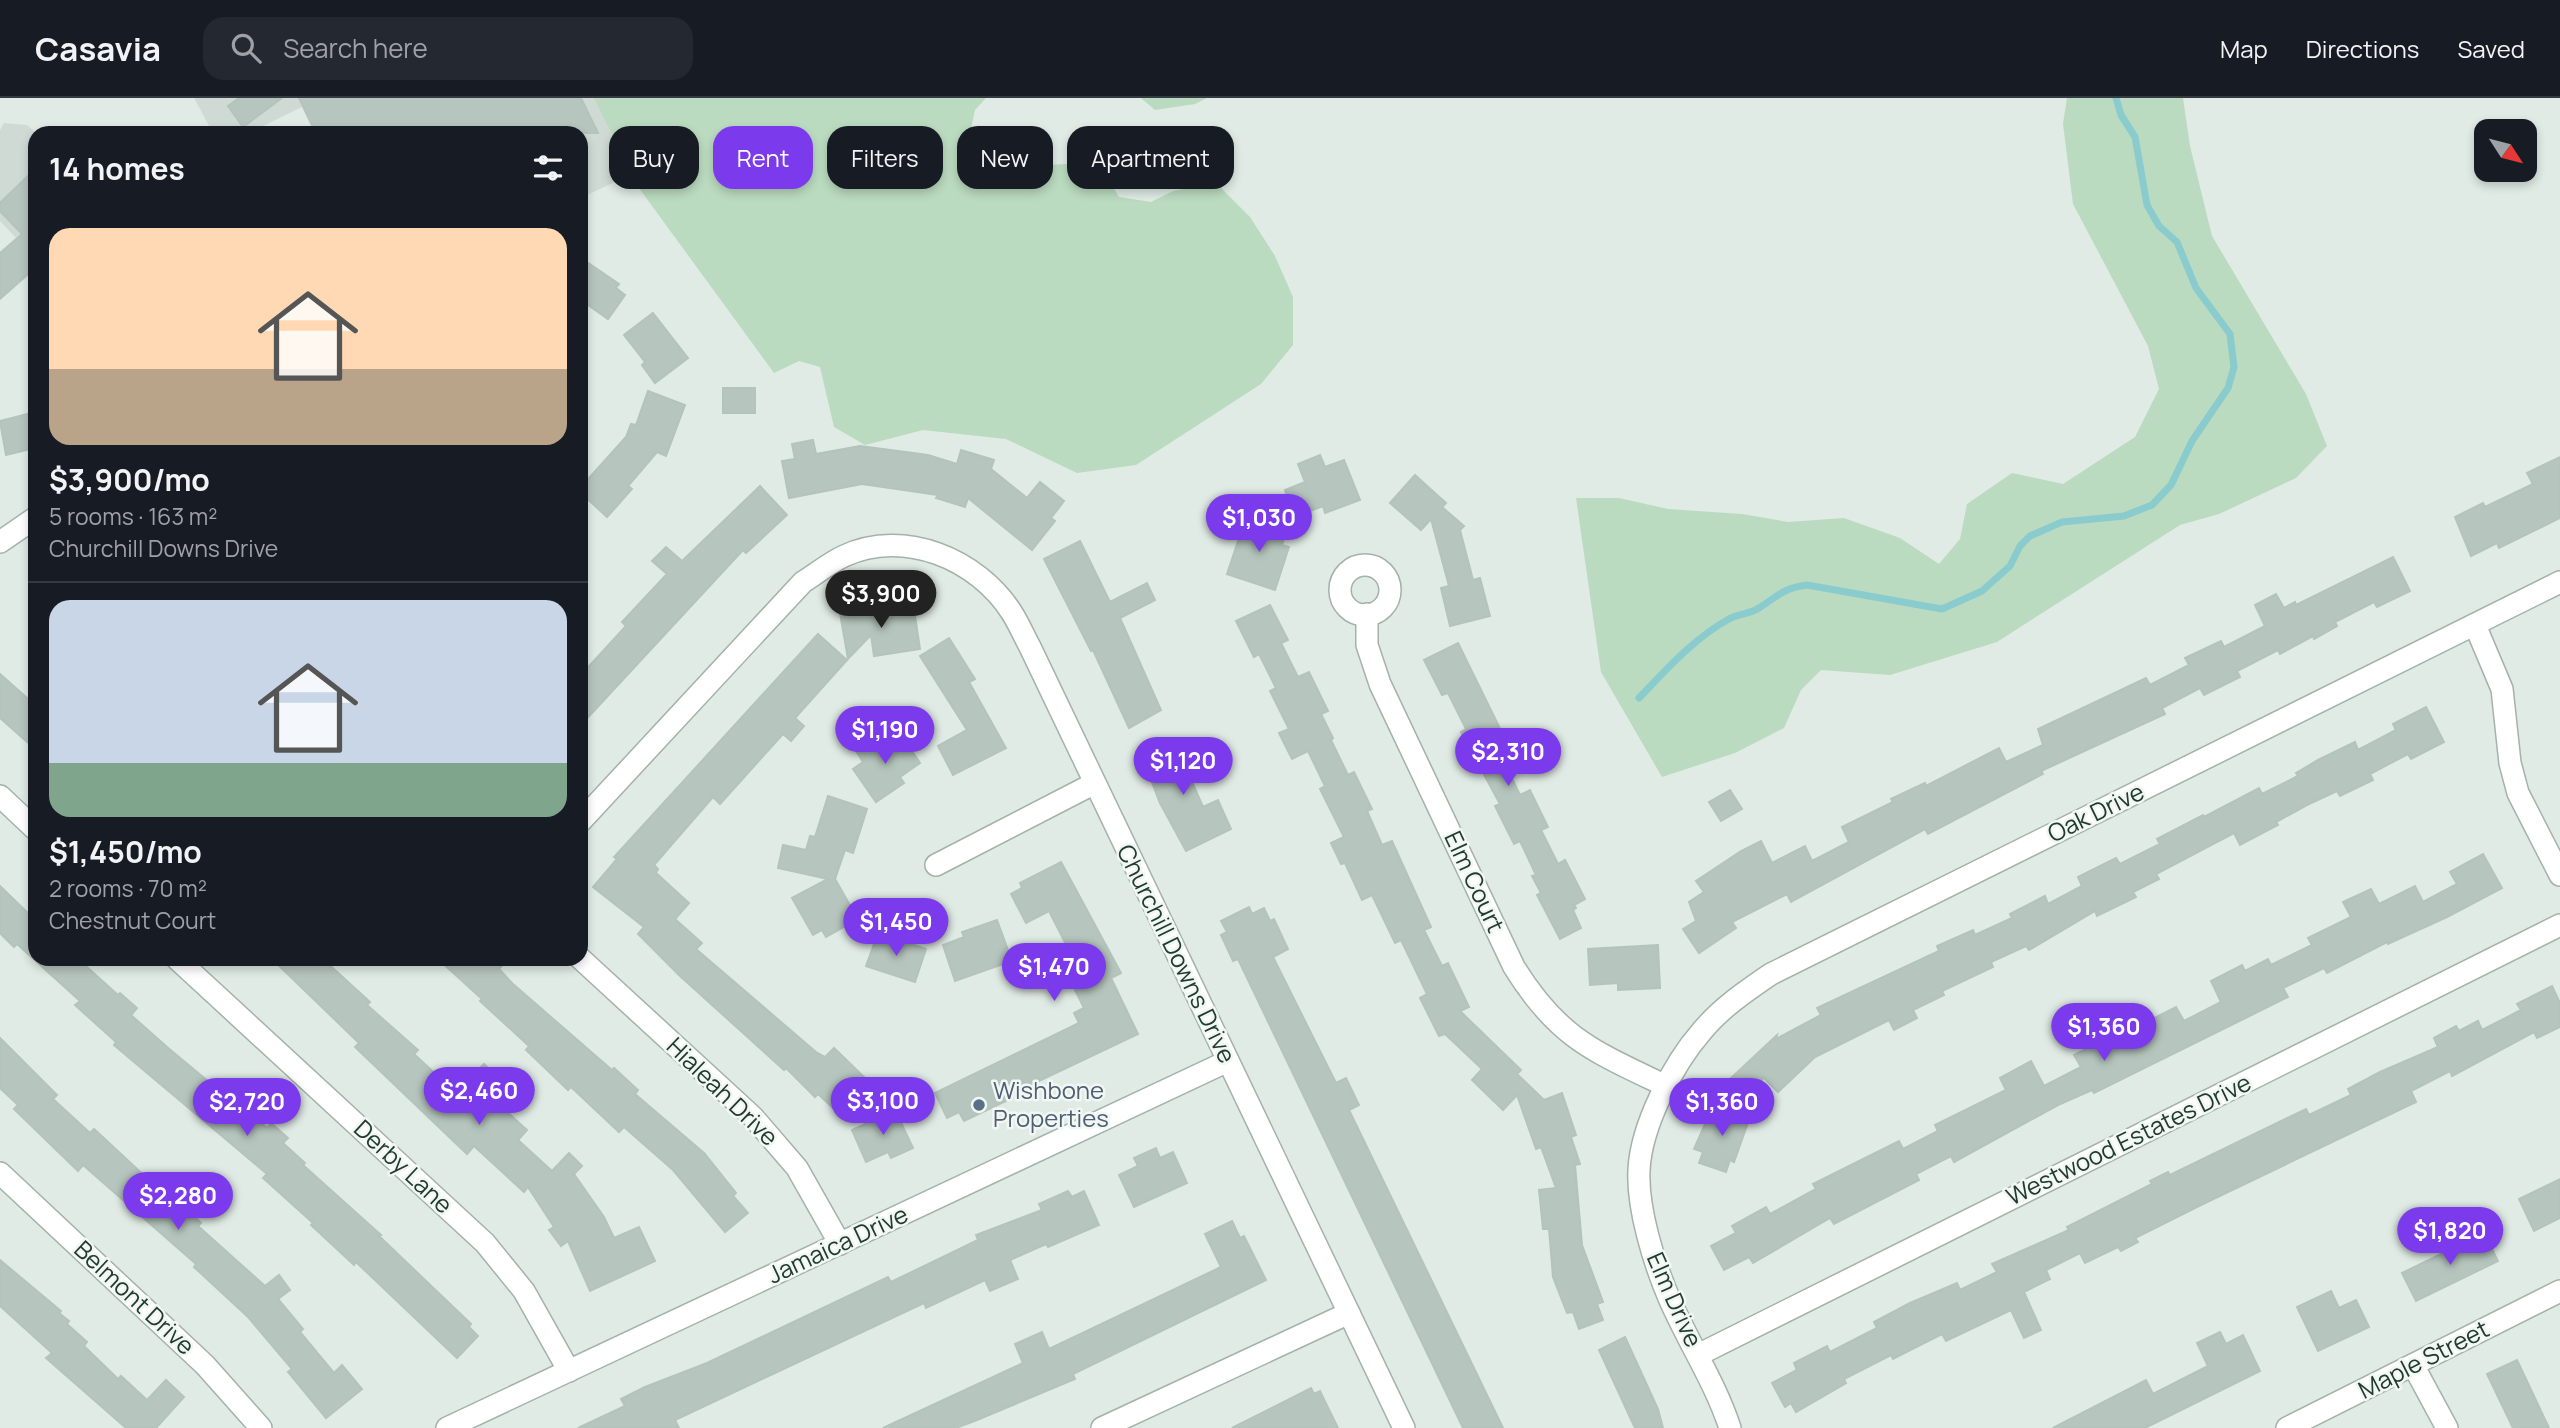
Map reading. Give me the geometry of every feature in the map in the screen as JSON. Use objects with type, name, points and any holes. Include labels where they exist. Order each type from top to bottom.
[{"type":"street","points":[[0,542],[28,523]]},
{"type":"street","name":"Churchill Downs Drive","points":[[588,813],[803,582],[843,556],[865,549],[895,545],[922,548],[954,560],[986,583],[1012,612],[1404,1428]]},
{"type":"street","name":"Oak Drive","points":[[1666,1086],[1701,1032],[1735,999],[1771,974],[2560,582]]},
{"type":"street","name":"Elm Court","points":[[1367,614],[1367,645],[1380,684],[1514,967],[1536,1003],[1560,1027],[1595,1051],[1666,1086]]},
{"type":"street","points":[[2475,625],[2502,689],[2510,763],[2518,793],[2560,875]]},
{"type":"street","points":[[936,865],[1093,784]]},
{"type":"street","points":[[0,796],[28,822]]},
{"type":"street","name":"Westwood Estates Drive","points":[[1698,1355],[2560,925]]},
{"type":"street","name":"Hialeah Drive","points":[[588,965],[753,1117],[797,1168],[840,1244]]},
{"type":"street","name":"Derby Lane","points":[[185,966],[485,1243],[524,1291],[569,1371]]},
{"type":"street","name":"Jamaica Drive","points":[[447,1428],[1228,1061]]},
{"type":"street","name":"Elm Drive","points":[[1666,1086],[1648,1128],[1639,1170],[1649,1246],[1669,1299],[1698,1355],[1730,1428]]},
{"type":"street","name":"Belmont Drive","points":[[0,1173],[205,1365],[261,1428]]},
{"type":"street","name":"Maple Street","points":[[2287,1428],[2560,1291]]},
{"type":"street","points":[[1102,1428],[1349,1313]]},
{"type":"street","points":[[2413,1365],[2447,1428]]},
{"type":"shaded area","points":[[194,98],[608,98],[621,126],[609,126],[609,185],[588,195],[588,126],[311,126],[302,107],[263,126],[209,126]]},
{"type":"shaded area","points":[[4,123],[28,126],[28,251],[0,221],[0,130]]},
{"type":"green space","points":[[594,98],[986,98],[975,110],[972,126],[957,126],[957,189],[1053,189],[1053,165],[1065,164],[1067,189],[1114,189],[1119,197],[1151,202],[1173,191],[1184,189],[1222,189],[1250,217],[1275,256],[1293,297],[1293,345],[1261,384],[1136,465],[1077,473],[1006,439],[923,430],[865,445],[834,427],[820,367],[799,361],[774,373],[640,189],[699,189],[699,126],[609,126],[609,129]]},
{"type":"green space","points":[[1141,98],[1207,98],[1195,104],[1155,110]]},
{"type":"green space","points":[[2067,98],[2183,98],[2190,146],[2212,236],[2306,394],[2327,446],[2296,478],[2219,514],[2180,525],[1997,642],[1890,675],[1821,670],[1801,690],[1784,728],[1735,753],[1662,777],[1601,672],[1576,498],[1619,498],[1668,509],[1742,514],[1788,522],[1844,518],[1900,538],[1939,564],[1960,539],[1967,504],[2012,473],[2063,484],[2135,437],[2159,389],[2148,346],[2073,204],[2063,124]]},
{"type":"building","points":[[239,98],[282,98],[244,126],[228,106]]},
{"type":"building","points":[[299,98],[581,98],[598,133],[588,133],[588,126],[313,126]]},
{"type":"building","points":[[28,176],[28,274],[0,299],[0,253],[22,234],[0,211],[0,203]]},
{"type":"building","points":[[588,263],[619,284],[616,288],[625,295],[608,319],[588,305]]},
{"type":"building","points":[[653,313],[688,358],[655,383],[642,365],[645,362],[624,335]]},
{"type":"building","points":[[723,388],[755,388],[755,413],[723,413]]},
{"type":"building","points":[[648,391],[685,405],[666,456],[657,452],[628,486],[632,489],[607,517],[588,499],[588,479],[626,437],[631,424],[636,425]]},
{"type":"building","points":[[28,414],[28,450],[6,455],[0,421]]},
{"type":"building","points":[[813,440],[816,454],[860,446],[928,455],[957,464],[961,450],[994,460],[991,469],[1027,498],[1040,482],[1064,501],[1051,518],[1055,521],[1032,550],[968,498],[965,507],[936,498],[938,495],[862,484],[789,498],[782,461],[795,459],[792,444]]},
{"type":"building","points":[[1320,455],[1325,467],[1344,460],[1360,500],[1325,513],[1323,506],[1295,517],[1285,490],[1305,482],[1298,464]]},
{"type":"building","points":[[2560,457],[2560,518],[2499,548],[2497,543],[2471,556],[2455,517],[2483,503],[2485,507],[2533,484],[2527,473]]},
{"type":"building","points":[[1415,475],[1446,503],[1442,507],[1464,526],[1460,530],[1473,580],[1480,578],[1490,616],[1450,626],[1441,588],[1449,586],[1431,519],[1421,530],[1390,503]]},
{"type":"building","points":[[760,486],[787,515],[746,553],[743,550],[588,717],[588,667],[626,626],[622,622],[667,574],[652,561],[666,547],[682,561]]},
{"type":"building","points":[[1246,517],[1287,530],[1282,545],[1289,547],[1275,590],[1227,574]]},
{"type":"building","points":[[1080,541],[1110,602],[1147,583],[1155,600],[1120,618],[1161,710],[1129,728],[1093,650],[1091,651],[1044,559]]},
{"type":"building","points":[[2393,557],[2410,591],[2377,607],[2374,602],[2335,622],[2337,626],[2314,639],[2313,636],[2280,654],[2278,650],[2237,671],[2240,677],[2204,695],[2200,688],[2162,708],[2165,714],[2041,771],[2043,774],[1928,834],[1925,829],[1791,902],[1787,894],[1732,922],[1736,928],[1699,953],[1683,929],[1696,921],[1689,902],[1704,892],[1696,881],[1741,851],[1761,841],[1772,863],[1805,846],[1812,861],[1849,842],[1842,827],[1893,802],[1891,799],[1925,783],[1926,786],[1999,748],[2006,762],[2043,745],[2038,729],[2146,678],[2150,685],[2189,665],[2185,658],[2221,641],[2224,647],[2265,626],[2255,605],[2276,594],[2284,608],[2295,602],[2296,605]]},
{"type":"building","points":[[899,604],[890,613],[914,609],[920,649],[874,656],[871,635],[848,659],[840,613]]},
{"type":"building","points":[[1270,605],[1288,640],[1281,643],[1298,677],[1309,672],[1328,711],[1321,714],[1333,738],[1331,740],[1348,775],[1354,772],[1372,809],[1367,811],[1382,845],[1392,841],[1431,927],[1424,930],[1442,966],[1448,963],[1469,1007],[1460,1011],[1521,1070],[1517,1074],[1544,1100],[1562,1093],[1576,1135],[1571,1137],[1580,1164],[1575,1165],[1582,1245],[1603,1302],[1597,1304],[1603,1320],[1579,1329],[1573,1312],[1567,1313],[1553,1277],[1549,1229],[1543,1229],[1539,1190],[1556,1188],[1541,1147],[1536,1149],[1517,1095],[1503,1110],[1472,1080],[1482,1069],[1445,1034],[1439,1036],[1420,998],[1427,994],[1401,940],[1395,943],[1372,895],[1362,900],[1345,863],[1341,864],[1331,843],[1344,837],[1320,789],[1325,786],[1308,751],[1292,759],[1279,733],[1289,729],[1270,691],[1276,688],[1259,654],[1254,657],[1236,621]]},
{"type":"building","points":[[818,634],[847,660],[795,718],[804,726],[791,741],[783,734],[720,804],[713,797],[654,865],[658,869],[656,873],[689,903],[675,919],[702,943],[696,949],[816,1052],[825,1057],[834,1048],[864,1077],[833,1108],[818,1094],[815,1097],[786,1068],[784,1070],[680,976],[638,934],[644,927],[593,887],[617,859],[614,857]]},
{"type":"building","points":[[949,638],[975,679],[969,682],[1006,748],[953,775],[938,746],[967,730],[920,656]]},
{"type":"building","points":[[1458,643],[1513,755],[1503,760],[1520,795],[1530,790],[1548,827],[1541,830],[1558,864],[1565,860],[1585,899],[1574,905],[1576,908],[1573,910],[1581,928],[1560,939],[1537,895],[1541,893],[1532,876],[1536,875],[1520,841],[1514,844],[1495,806],[1500,804],[1461,732],[1466,729],[1448,693],[1442,695],[1424,660]]},
{"type":"building","points":[[0,674],[28,699],[28,743],[0,718]]},
{"type":"building","points":[[2426,707],[2444,742],[2411,759],[2408,754],[2370,774],[2373,780],[2340,796],[2337,791],[2307,805],[2276,822],[2278,825],[2240,845],[2234,833],[2156,874],[2159,879],[2133,892],[2136,897],[2097,916],[2095,911],[2029,950],[2026,946],[1991,962],[1993,967],[1942,991],[1944,995],[1913,1010],[1917,1018],[1894,1030],[1889,1020],[1815,1057],[1778,1092],[1763,1077],[1754,1104],[1730,1079],[1777,1035],[1776,1039],[1821,1015],[1817,1008],[1939,951],[1937,946],[1973,930],[1975,935],[2012,918],[2010,914],[2045,896],[2048,904],[2082,886],[2078,877],[2116,858],[2120,864],[2160,844],[2157,839],[2203,815],[2204,817],[2259,788],[2262,794],[2298,776],[2296,773],[2318,760],[2355,742],[2358,750],[2396,730],[2393,724]]},
{"type":"building","points":[[900,733],[920,763],[900,777],[904,783],[876,802],[853,769],[863,762],[856,751],[873,739],[879,748]]},
{"type":"building","points":[[1173,738],[1203,807],[1218,800],[1231,829],[1186,851],[1160,803],[1141,754]]},
{"type":"building","points":[[1730,790],[1742,809],[1721,821],[1709,802]]},
{"type":"building","points":[[828,796],[867,809],[853,853],[845,850],[835,879],[858,919],[826,937],[822,930],[813,935],[792,898],[828,879],[778,868],[783,845],[806,850],[810,836],[815,837]]},
{"type":"building","points":[[2483,854],[2502,888],[2447,917],[2388,944],[2387,942],[2327,973],[2324,968],[2283,988],[2288,997],[2094,1093],[2092,1090],[2058,1105],[1954,1162],[1951,1156],[1916,1174],[1919,1180],[1834,1224],[1830,1218],[1753,1263],[1749,1257],[1724,1270],[1711,1246],[1736,1233],[1732,1226],[1766,1207],[1770,1214],[1816,1189],[1813,1184],[1899,1141],[1903,1149],[1938,1131],[1935,1125],[2006,1090],[2000,1078],[2031,1061],[2044,1086],[2081,1067],[2074,1055],[2090,1047],[2082,1032],[2105,1020],[2115,1038],[2176,1007],[2184,1021],[2221,1002],[2211,981],[2242,965],[2245,971],[2268,959],[2271,965],[2312,945],[2308,938],[2351,917],[2343,902],[2371,889],[2379,904],[2415,886],[2423,902],[2457,884],[2450,872]]},
{"type":"building","points":[[1061,862],[1121,973],[1111,978],[1138,1034],[1005,1097],[1006,1101],[964,1121],[959,1112],[947,1118],[935,1093],[1079,1023],[1074,1013],[1084,1008],[1067,974],[1078,968],[1049,911],[1026,923],[1011,894],[1022,888],[1020,883]]},
{"type":"building","points":[[0,886],[28,913],[28,954],[17,944],[14,947],[0,933]]},
{"type":"building","points":[[1249,907],[1252,914],[1264,908],[1270,921],[1274,919],[1288,949],[1273,957],[1336,1083],[1346,1078],[1359,1105],[1349,1110],[1503,1428],[1463,1428],[1238,959],[1233,961],[1221,935],[1227,932],[1221,921]]},
{"type":"building","points":[[997,920],[1012,961],[955,981],[943,945],[964,937],[962,932]]},
{"type":"building","points":[[878,933],[926,949],[915,982],[866,966]]},
{"type":"building","points":[[1658,945],[1660,988],[1618,990],[1618,983],[1590,985],[1588,949]]},
{"type":"building","points":[[41,966],[86,966],[118,995],[120,993],[137,1008],[131,1015],[167,1047],[215,1087],[219,1083],[267,1128],[271,1123],[288,1138],[283,1143],[305,1163],[303,1165],[381,1235],[379,1236],[471,1324],[469,1327],[478,1336],[457,1358],[356,1262],[354,1265],[311,1225],[313,1223],[263,1178],[267,1174],[114,1045],[116,1042],[75,1005],[80,1001]]},
{"type":"building","points":[[279,966],[331,966],[370,1002],[367,1005],[418,1050],[414,1054],[456,1093],[484,1064],[501,1081],[489,1095],[527,1130],[518,1140],[552,1171],[569,1153],[582,1166],[574,1174],[604,1217],[614,1238],[639,1227],[655,1261],[590,1291],[568,1241],[561,1246],[549,1230],[554,1227],[528,1187],[524,1192],[474,1146],[467,1154],[355,1047],[359,1043]]},
{"type":"building","points":[[446,966],[502,966],[499,969],[513,984],[612,1070],[614,1068],[638,1090],[635,1094],[704,1153],[736,1193],[733,1196],[748,1213],[725,1232],[673,1170],[624,1127],[619,1132],[571,1087],[568,1090],[526,1050],[529,1046],[480,1001],[482,999]]},
{"type":"building","points":[[2552,986],[2560,1003],[2560,1027],[2537,1038],[2534,1032],[2452,1076],[2450,1071],[2411,1091],[2416,1102],[2135,1238],[2138,1242],[2121,1251],[2118,1247],[2085,1263],[2080,1253],[2046,1270],[2050,1279],[2024,1292],[2041,1330],[2024,1338],[2011,1310],[1946,1341],[1942,1334],[1893,1359],[1891,1355],[1844,1379],[1846,1383],[1796,1412],[1791,1403],[1785,1407],[1772,1383],[1797,1370],[1794,1363],[1827,1346],[1830,1352],[1877,1328],[1874,1322],[1910,1303],[1957,1283],[1960,1290],[1997,1272],[1992,1264],[2069,1230],[2067,1227],[2152,1184],[2150,1181],[2168,1172],[2170,1175],[2306,1109],[2309,1115],[2351,1095],[2348,1089],[2438,1047],[2434,1038],[2456,1026],[2459,1031],[2478,1021],[2482,1030],[2521,1010],[2517,1004]]},
{"type":"building","points":[[0,1038],[57,1095],[53,1099],[90,1133],[94,1129],[165,1195],[167,1192],[178,1202],[187,1192],[204,1207],[195,1217],[201,1223],[198,1226],[265,1286],[279,1275],[290,1290],[278,1299],[303,1329],[300,1332],[334,1373],[342,1365],[362,1389],[326,1418],[288,1372],[292,1369],[248,1317],[194,1267],[196,1264],[83,1165],[78,1171],[14,1109],[18,1105],[0,1088]]},
{"type":"building","points":[[1714,1104],[1750,1117],[1734,1162],[1730,1160],[1726,1172],[1699,1163],[1703,1152],[1694,1149]]},
{"type":"building","points":[[895,1110],[913,1148],[891,1158],[888,1152],[866,1162],[852,1130]]},
{"type":"building","points":[[1156,1148],[1160,1158],[1173,1152],[1187,1183],[1134,1207],[1119,1175],[1138,1166],[1134,1158]]},
{"type":"building","points":[[2560,1179],[2560,1218],[2534,1231],[2519,1199]]},
{"type":"building","points":[[1068,1191],[1072,1197],[1084,1191],[1099,1225],[1010,1260],[1018,1279],[990,1291],[985,1280],[926,1308],[924,1303],[675,1420],[679,1428],[578,1428],[625,1406],[621,1399],[645,1387],[707,1363],[888,1277],[891,1282],[978,1240],[976,1235],[1042,1210],[1039,1204]]},
{"type":"building","points":[[1232,1221],[1240,1238],[1244,1236],[1266,1280],[1073,1374],[1075,1379],[977,1420],[956,1428],[883,1428],[1023,1363],[1015,1344],[1042,1332],[1049,1349],[1221,1267],[1205,1234]]},
{"type":"building","points":[[2484,1233],[2498,1261],[2416,1301],[2402,1273]]},
{"type":"building","points":[[0,1260],[61,1311],[59,1313],[69,1321],[67,1324],[87,1342],[84,1346],[118,1379],[121,1376],[147,1400],[166,1380],[184,1397],[156,1428],[126,1428],[46,1358],[52,1353],[0,1306]]},
{"type":"building","points":[[2331,1291],[2339,1308],[2356,1300],[2369,1327],[2318,1351],[2297,1307]]},
{"type":"building","points":[[2220,1332],[2226,1344],[2243,1335],[2260,1371],[2145,1428],[2053,1428],[2146,1380],[2153,1394],[2208,1366],[2197,1343]]},
{"type":"building","points":[[1625,1337],[1658,1409],[1663,1428],[1635,1428],[1599,1350]]},
{"type":"building","points":[[2517,1360],[2549,1428],[2513,1428],[2487,1374]]},
{"type":"building","points":[[1311,1388],[1314,1394],[1320,1391],[1338,1428],[1232,1428]]},
{"type":"waterway","points":[[1639,698],[1704,635],[1729,619],[1755,610],[1786,590],[1807,585],[1942,609],[1982,591],[2010,566],[2020,546],[2030,536],[2062,522],[2124,516],[2152,505],[2171,485],[2192,441],[2228,388],[2234,367],[2230,334],[2196,288],[2177,242],[2159,226],[2147,205],[2135,137],[2121,115],[2116,98]]},
{"type":"place","name":"Wishbone Properties","points":[[979,1105]]}]
